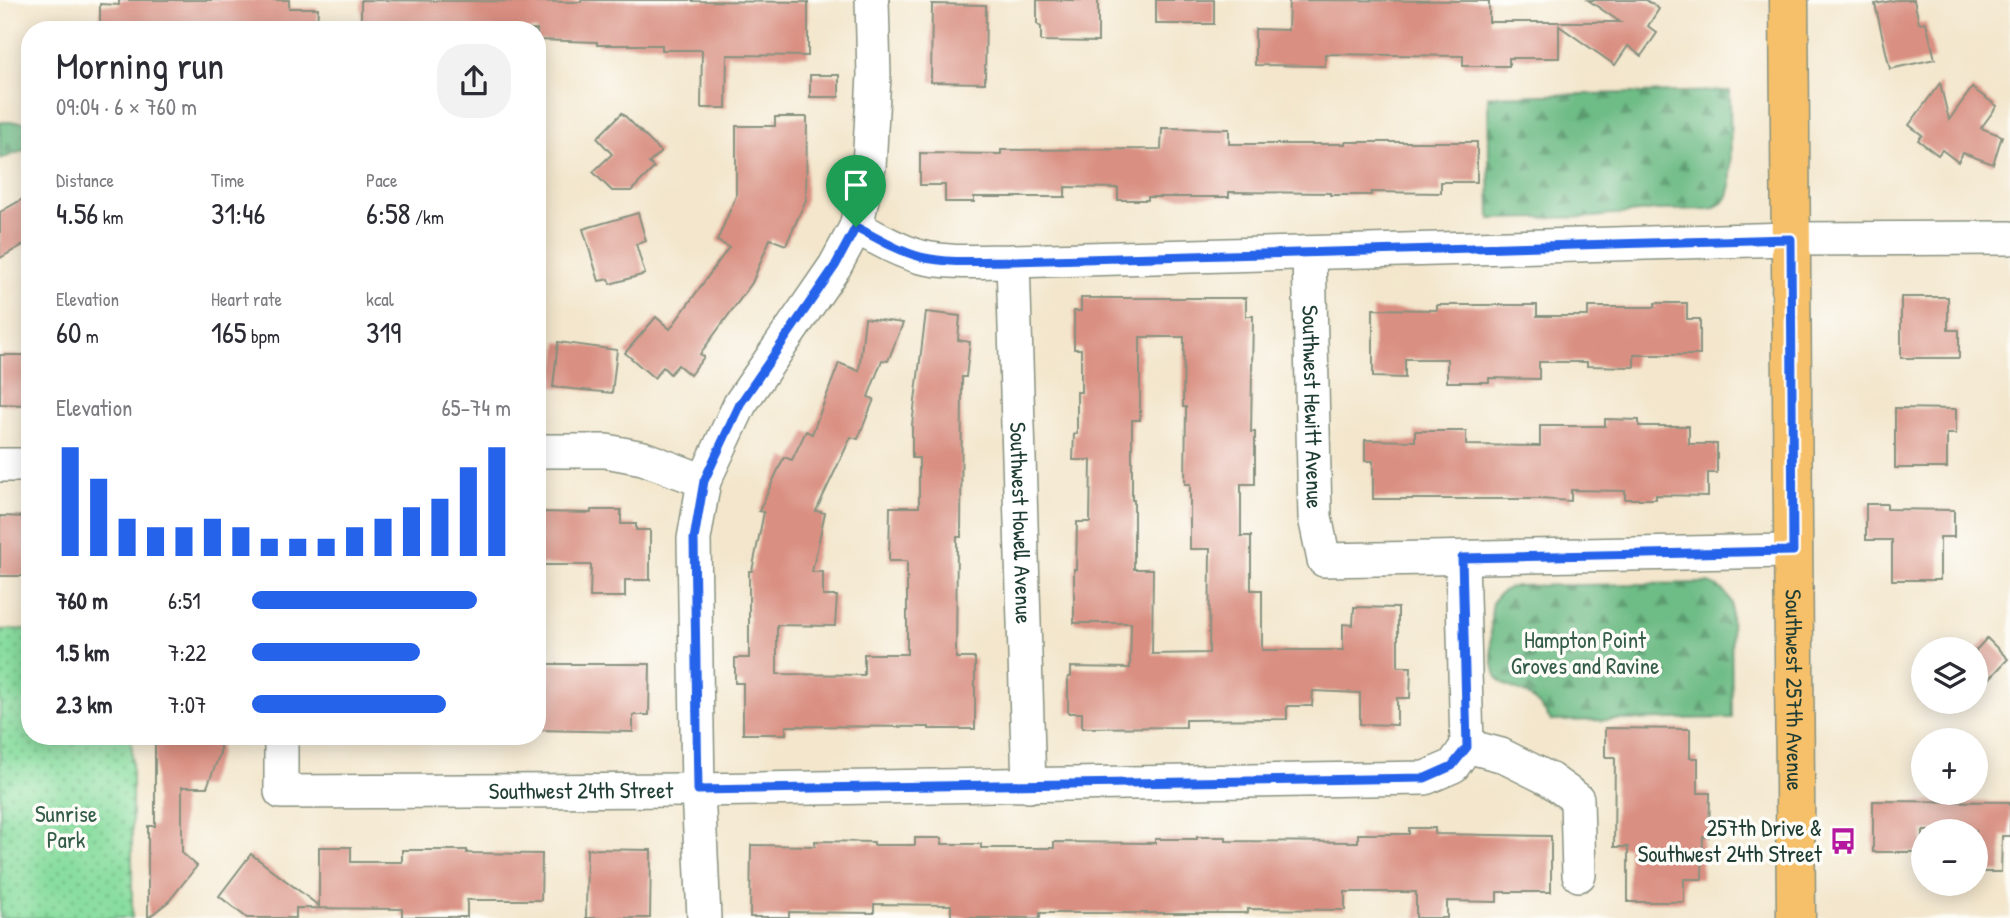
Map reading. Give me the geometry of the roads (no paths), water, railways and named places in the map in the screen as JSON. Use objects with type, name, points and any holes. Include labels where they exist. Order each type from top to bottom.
[{"type":"main road","name":"Southwest 257th Avenue","points":[[1789,0],[1796,918]]},
{"type":"street","points":[[704,918],[698,790],[694,539],[704,481],[740,404],[835,266],[856,227],[869,167],[874,75],[872,0]]},
{"type":"street","points":[[856,227],[894,248],[921,257],[947,261],[1791,239],[2010,238]]},
{"type":"street","name":"Southwest Hewitt Avenue","points":[[1309,253],[1315,517],[1324,560],[1462,558]]},
{"type":"street","name":"Southwest Howell Avenue","points":[[1013,261],[1029,786]]},
{"type":"street","points":[[546,451],[606,451],[643,458],[704,481]]},
{"type":"street","points":[[0,466],[21,465]]},
{"type":"street","points":[[1579,875],[1577,799],[1549,779],[1502,755],[1467,747],[1462,558],[1793,551]]},
{"type":"street","name":"Southwest 24th Street","points":[[281,745],[281,792],[1029,786],[1425,778],[1452,766],[1467,747]]},
{"type":"place","name":"257th Drive & Southwest 24th Street","points":[[1843,841]]},
{"type":"park label","name":"Hampton Point Groves and Ravine","points":[[1585,653]]},
{"type":"park label","name":"Sunrise Park","points":[[66,827]]}]
